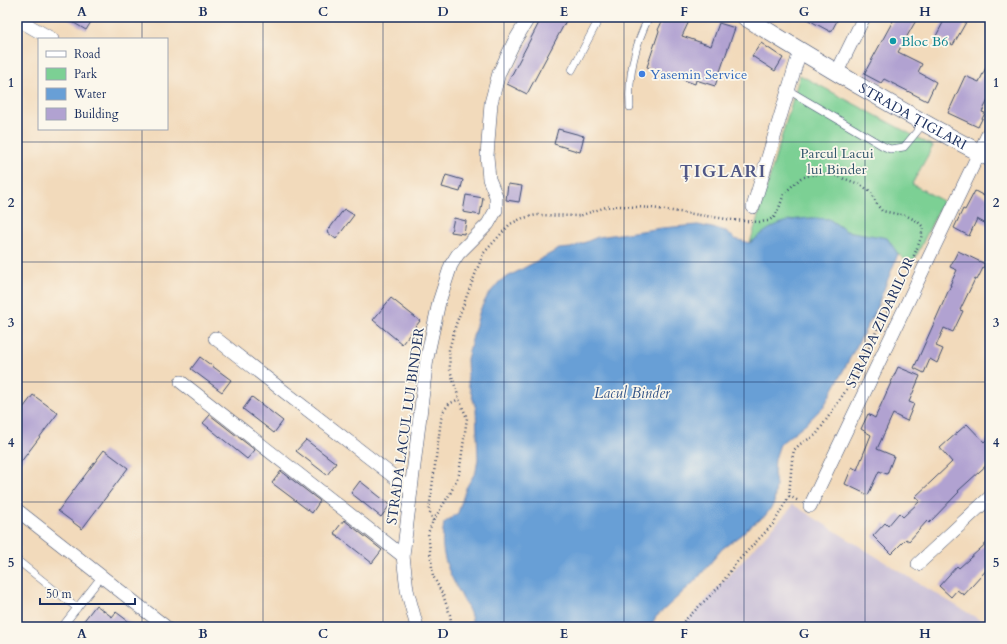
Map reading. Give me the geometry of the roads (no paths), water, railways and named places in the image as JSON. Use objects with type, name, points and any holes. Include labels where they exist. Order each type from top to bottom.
[{"type":"street","name":"STRADA LACUL LUI BINDER","points":[[417,627],[407,590],[404,556],[427,358],[439,302],[446,276],[451,265],[458,254],[488,224],[496,210],[496,196],[489,179],[487,156],[491,103],[499,73],[528,17]]},
{"type":"street","name":"STRADA ȚIGLARI","points":[[745,17],[837,72],[984,155]]},
{"type":"street","points":[[837,72],[864,17]]},
{"type":"street","points":[[17,19],[50,38]]},
{"type":"street","points":[[753,206],[800,50]]},
{"type":"street","name":"STRADA ZIDARILOR","points":[[810,506],[984,155],[990,130]]},
{"type":"street","points":[[215,338],[411,490]]},
{"type":"street","points":[[181,382],[404,556]]},
{"type":"street","points":[[918,564],[990,497]]},
{"type":"street","points":[[17,510],[166,627]]},
{"type":"lane","points":[[572,70],[600,17]]},
{"type":"lane","points":[[630,107],[629,89],[633,59],[640,36],[649,17]]},
{"type":"lane","points":[[788,90],[890,149],[904,147],[924,122]]},
{"type":"lane","points":[[17,560],[77,608]]},
{"type":"lane","points":[[62,627],[102,576]]},
{"type":"water","name":"Lacul Binder","points":[[812,218],[829,219],[846,231],[887,238],[898,254],[874,314],[824,406],[810,420],[780,444],[775,459],[774,473],[776,485],[774,503],[766,515],[722,549],[697,579],[656,617],[650,627],[473,627],[469,610],[445,560],[443,552],[443,533],[444,523],[458,513],[466,488],[476,471],[478,459],[476,409],[468,383],[467,359],[480,310],[488,295],[500,281],[559,249],[571,248],[598,237],[662,228],[698,225],[726,231],[735,239],[750,243],[765,231],[778,224],[793,220]]},
{"type":"place","name":"Bloc B6","points":[[893,41]]},
{"type":"place","name":"Yasemin Service","points":[[642,74]]},
{"type":"district","name":"ȚIGLARI","points":[[723,171]]},
{"type":"park label","name":"Parcul Lacui lui Binder","points":[[837,162]]}]
